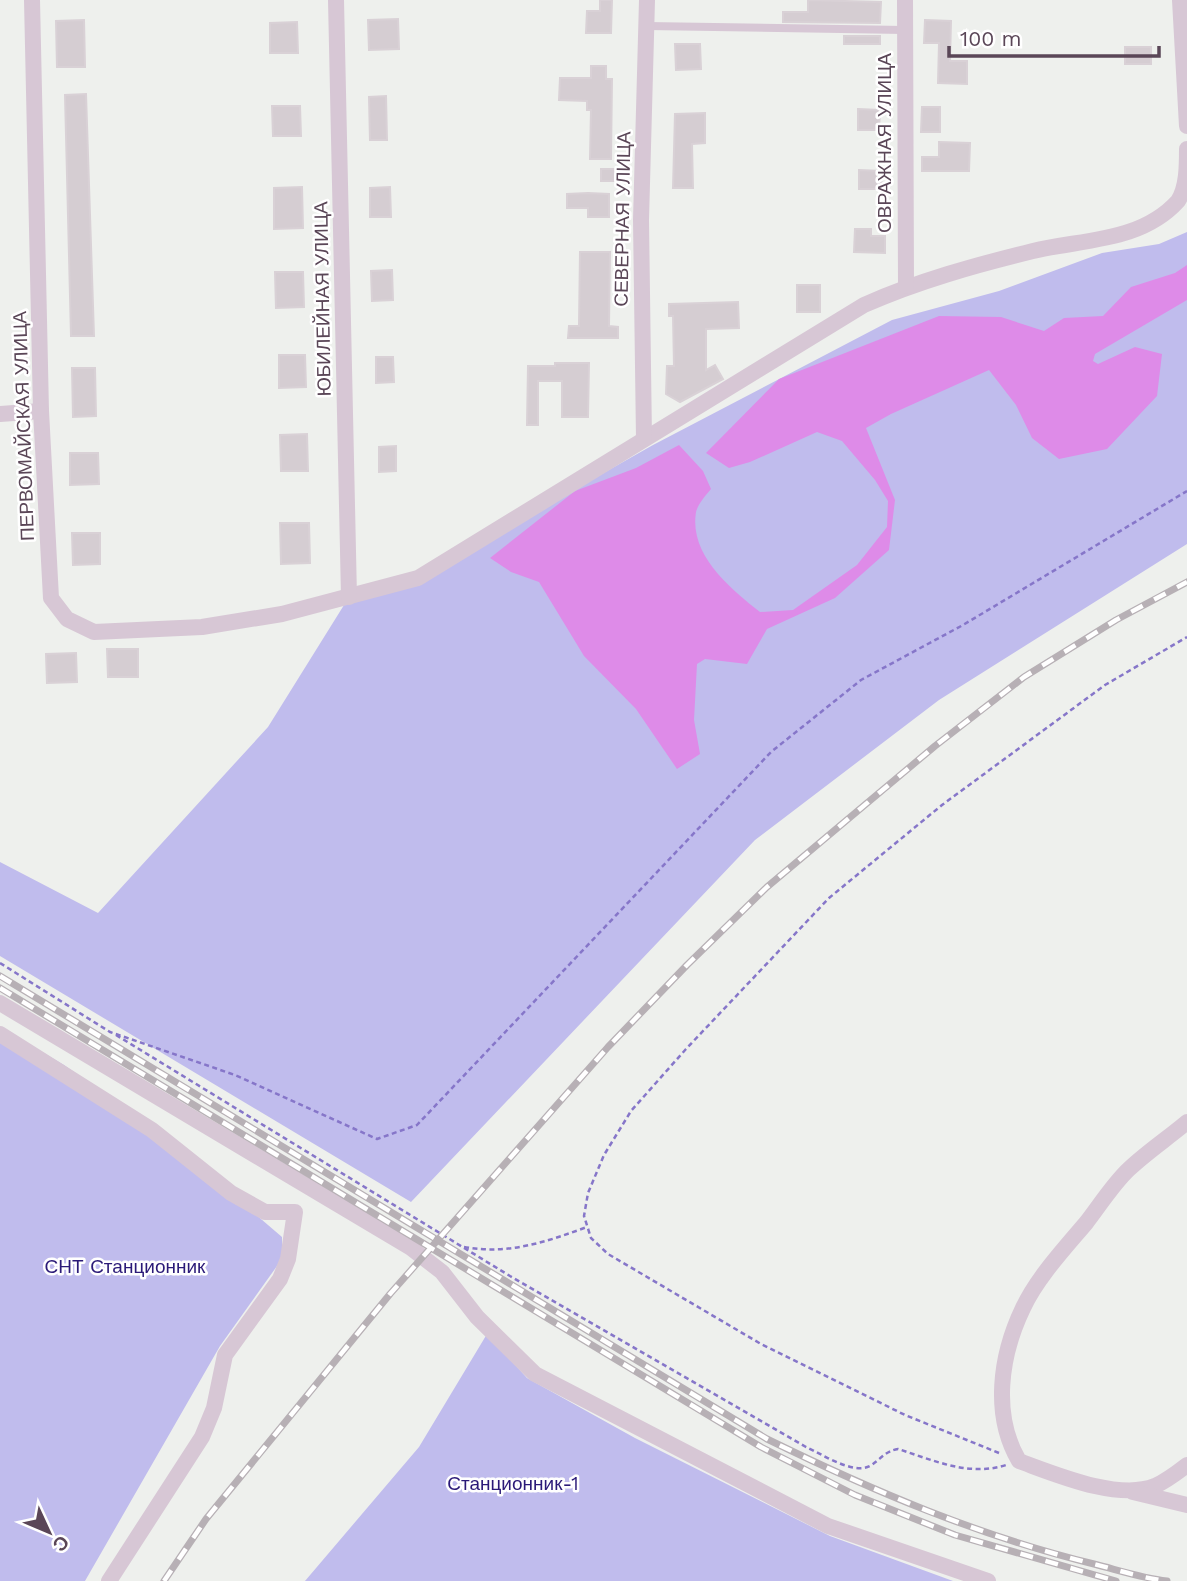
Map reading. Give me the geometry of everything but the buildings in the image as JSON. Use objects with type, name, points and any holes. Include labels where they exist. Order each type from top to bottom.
[{"type":"street","name":"ПЕРВОМАЙСКАЯ УЛИЦА","points":[[32,0],[41,411],[51,598],[67,619],[94,632],[202,626],[282,614],[349,597]]},
{"type":"street","name":"ЮБИЛЕЙНАЯ УЛИЦА","points":[[337,0],[349,597]]},
{"type":"street","name":"СЕВЕРНАЯ УЛИЦА","points":[[644,439],[641,220],[647,0]]},
{"type":"street","name":"ОВРАЖНАЯ УЛИЦА","points":[[905,0],[906,286]]},
{"type":"street","points":[[1180,0],[1187,126]]},
{"type":"street","points":[[349,597],[418,578],[853,312],[906,286],[1034,251],[1133,231],[1158,218],[1183,193],[1187,149]]},
{"type":"street","points":[[0,414],[41,411]]},
{"type":"street","points":[[0,1003],[314,1193],[411,1248],[442,1272],[477,1317],[535,1374],[828,1526],[988,1581]]},
{"type":"street","points":[[0,1034],[152,1130],[231,1193],[265,1212],[295,1212]]},
{"type":"street","points":[[1187,1122],[1127,1171],[1060,1255],[1023,1307],[1008,1351],[1002,1383],[1003,1429],[1019,1461],[1072,1479],[1187,1505]]},
{"type":"street","points":[[109,1581],[202,1437],[214,1408],[225,1355],[280,1279],[288,1259],[295,1212],[314,1193]]},
{"type":"street","points":[[1131,1492],[1155,1486],[1187,1465]]},
{"type":"lane","points":[[647,26],[904,30]]},
{"type":"path","points":[[110,1032],[235,1075],[377,1139],[417,1125],[771,752],[861,680],[963,625],[1187,491]]},
{"type":"path","points":[[1019,1461],[905,1415],[761,1343],[608,1254],[591,1238],[587,1227],[584,1216],[588,1194],[604,1155],[631,1111],[829,898],[942,805],[1105,685],[1187,637]]},
{"type":"path","points":[[0,963],[461,1247],[806,1447],[857,1469],[869,1467],[889,1450],[898,1449],[955,1467],[990,1470],[1019,1461]]},
{"type":"path","points":[[461,1247],[488,1252],[536,1245],[587,1227]]},
{"type":"green space","points":[[1187,232],[1187,544],[939,700],[755,840],[411,1202],[0,956],[0,862],[98,913],[268,727],[349,597],[418,578],[653,445],[892,320],[999,291],[1102,253],[1159,244]]},
{"type":"green space","name":"СНТ Станционник","points":[[0,1027],[64,1065],[162,1134],[282,1237],[282,1259],[220,1346],[85,1581],[0,1581]]},
{"type":"green space","name":"Станционник-1","points":[[487,1334],[527,1378],[635,1438],[830,1536],[953,1581],[305,1581],[419,1447]]},
{"type":"shaded area","points":[[1187,265],[1187,300],[1095,354],[1093,361],[1098,364],[1135,347],[1162,354],[1157,396],[1107,449],[1059,459],[1032,438],[1016,405],[989,370],[866,428],[895,500],[889,550],[835,598],[767,629],[747,664],[705,659],[697,664],[694,720],[700,754],[677,769],[636,709],[584,656],[539,582],[511,572],[490,558],[575,491],[636,468],[679,445],[703,471],[711,489],[696,512],[696,528],[705,556],[725,581],[760,612],[793,610],[857,565],[887,527],[888,501],[875,480],[842,441],[817,432],[750,462],[729,468],[706,453],[779,379],[939,316],[1001,317],[1044,331],[1064,318],[1103,316],[1131,287],[1175,273]]},
{"type":"railway","points":[[164,1581],[206,1519],[390,1294],[608,1047],[687,965],[767,887],[935,746],[1024,677],[1116,620],[1187,582]]},
{"type":"railway","points":[[0,976],[767,1439],[847,1477],[968,1526],[1051,1553],[1167,1581]]},
{"type":"railway","points":[[0,988],[761,1447],[855,1495],[955,1535],[1116,1581]]}]
